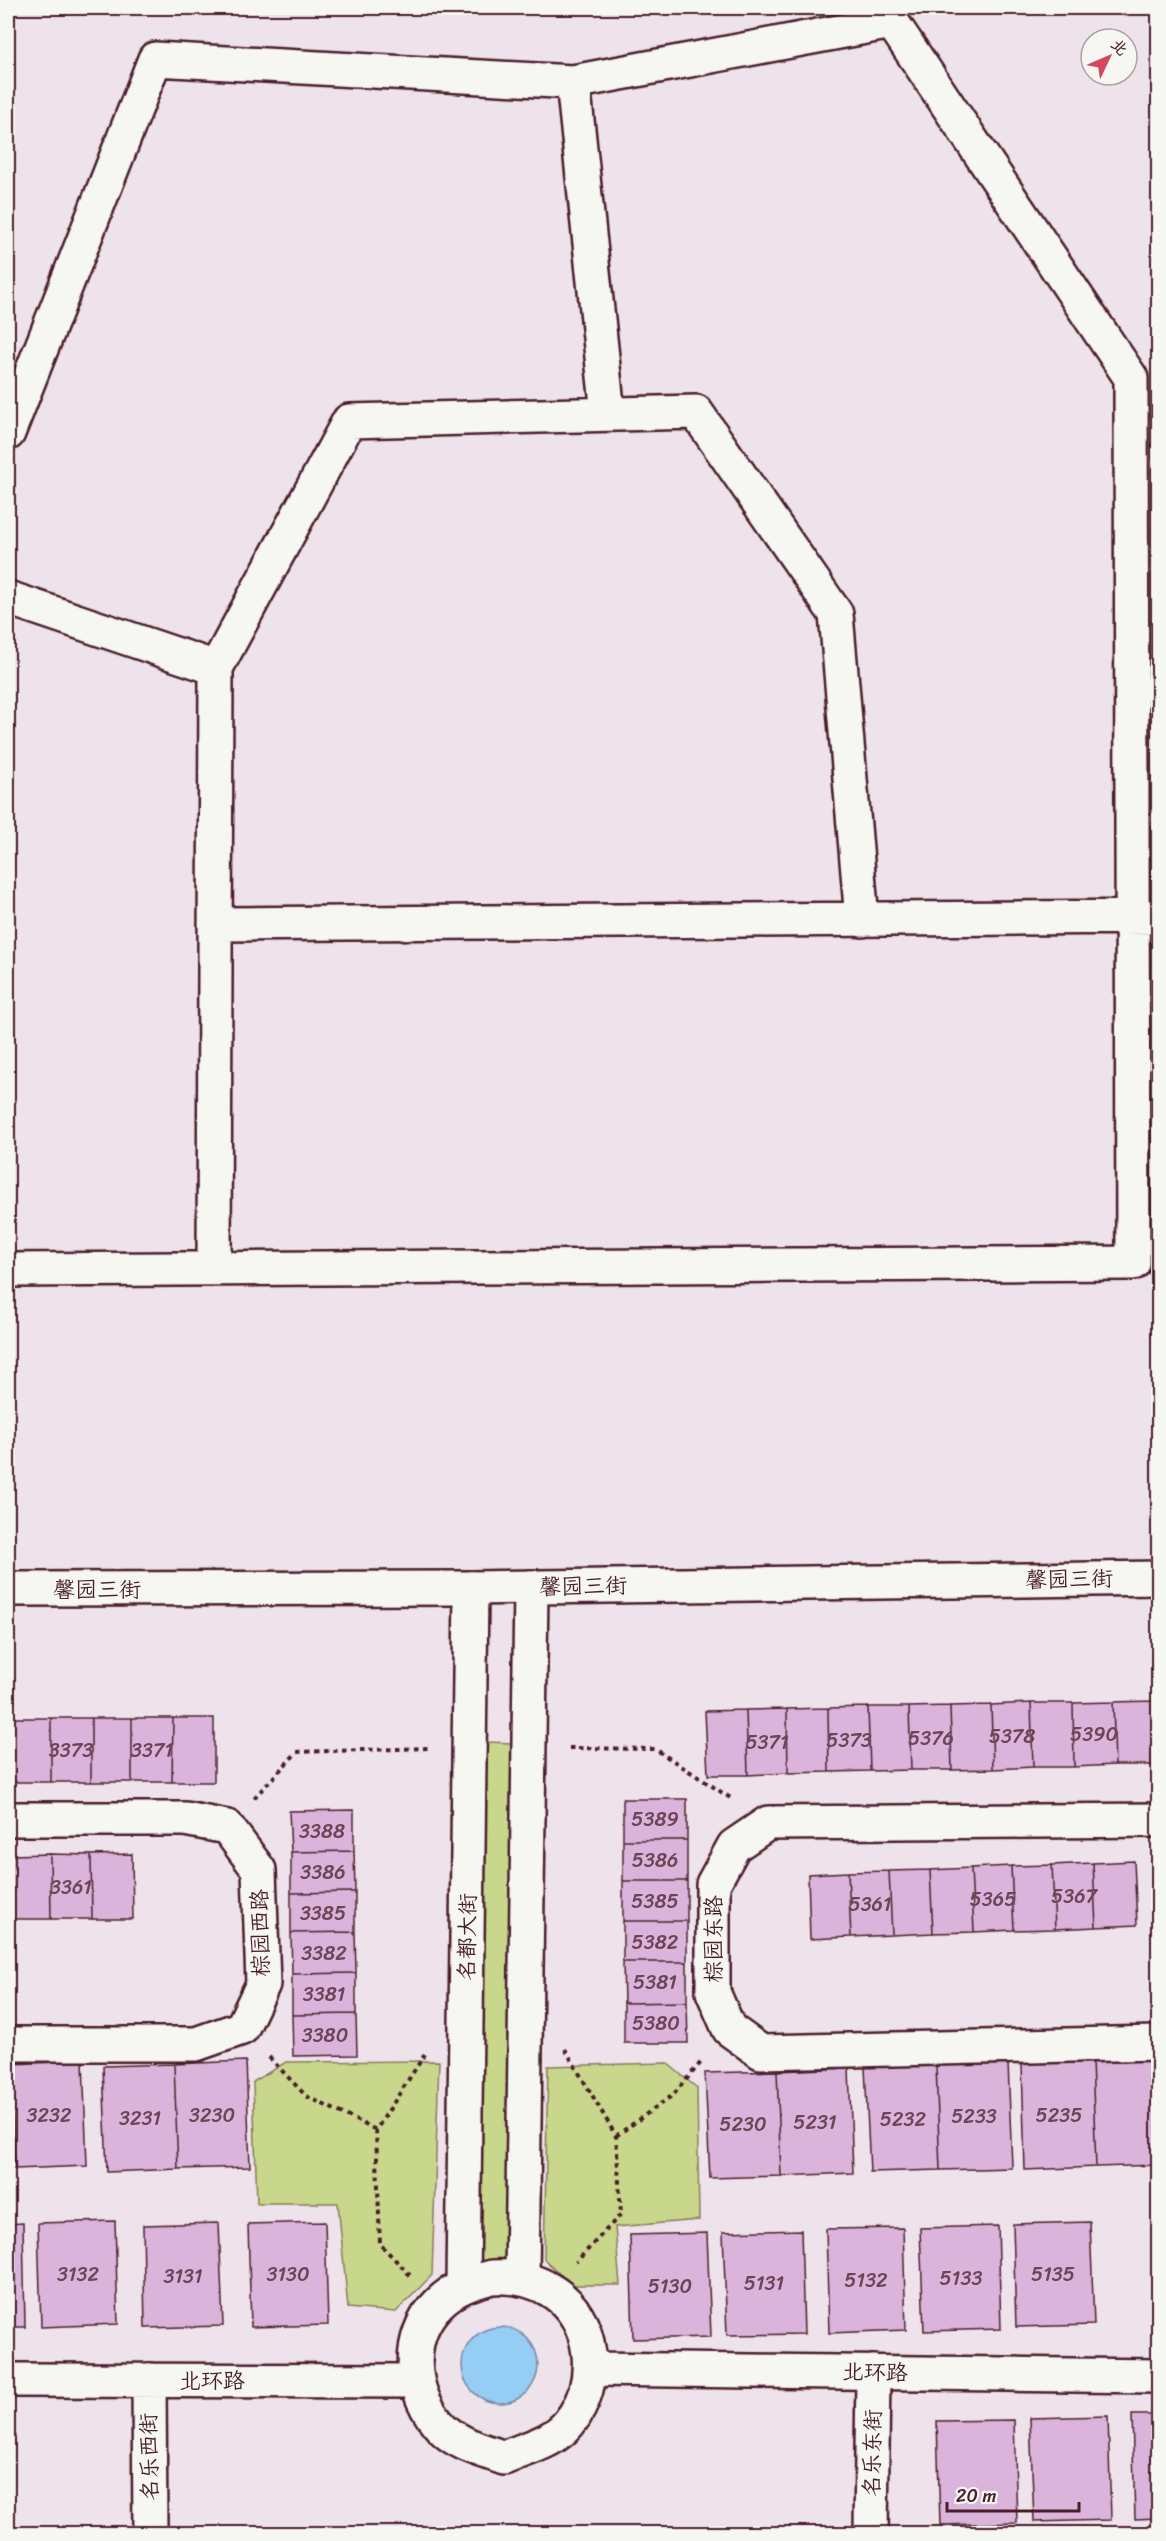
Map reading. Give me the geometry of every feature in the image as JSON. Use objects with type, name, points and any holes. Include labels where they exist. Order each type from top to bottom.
[{"type":"street","points":[[8,433],[155,59],[573,82],[892,22],[1131,378],[1145,917],[1133,1263],[8,1270]]},
{"type":"street","points":[[573,82],[608,414]]},
{"type":"street","points":[[214,1268],[216,668],[349,421],[696,412],[836,614],[862,920]]},
{"type":"street","points":[[8,598],[216,668]]},
{"type":"street","points":[[215,924],[1145,917]]},
{"type":"street","name":"馨园三街","points":[[8,1589],[471,1588],[1158,1578]]},
{"type":"street","points":[[531,1587],[529,1749],[536,2284]]},
{"type":"street","name":"名都大街","points":[[450,2295],[469,1747],[471,1588]]},
{"type":"street","points":[[8,1819],[185,1819],[227,1827]]},
{"type":"street","points":[[768,1823],[1158,1820]]},
{"type":"street","name":"棕园东路","points":[[729,2029],[712,1992],[713,1884],[734,1846],[768,1823]]},
{"type":"street","name":"棕园西路","points":[[227,1827],[259,1870],[263,1984],[242,2028]]},
{"type":"street","points":[[8,2044],[196,2044],[242,2028]]},
{"type":"street","points":[[729,2029],[762,2052],[1158,2043]]},
{"type":"street","points":[[492,2277],[536,2284],[573,2311],[587,2338],[591,2369],[584,2399],[568,2424],[546,2442],[504,2458],[466,2445],[443,2429],[425,2407],[416,2381],[415,2354],[423,2326],[450,2295],[492,2277]]},
{"type":"street","name":"北环路","points":[[591,2369],[1158,2376]]},
{"type":"street","name":"名乐东街","points":[[871,2534],[873,2372]]},
{"type":"street","name":"北环路","points":[[8,2380],[416,2381]]},
{"type":"street","name":"名乐西街","points":[[148,2380],[150,2534]]},
{"type":"path","points":[[227,1827],[297,1752],[469,1747]]},
{"type":"path","points":[[429,1748],[429,1760]]},
{"type":"path","points":[[529,1749],[655,1749],[768,1823]]},
{"type":"path","points":[[242,2028],[306,2096],[376,2130]]},
{"type":"path","points":[[616,2136],[673,2095],[729,2029]]},
{"type":"path","points":[[429,2046],[376,2130],[380,2244],[450,2295]]},
{"type":"path","points":[[536,2284],[621,2214],[616,2136],[565,2048]]},
{"type":"green space","points":[[484,1742],[513,1743],[506,2277],[476,2281]]},
{"type":"green space","points":[[439,2061],[432,2275],[396,2312],[348,2308],[338,2203],[257,2203],[253,2082],[286,2062]]},
{"type":"green space","points":[[667,2063],[697,2088],[699,2220],[615,2227],[620,2285],[572,2285],[544,2259],[548,2066]]},
{"type":"water","points":[[500,2327],[514,2330],[527,2338],[535,2351],[538,2365],[535,2379],[527,2392],[514,2400],[500,2403],[486,2400],[473,2392],[465,2379],[462,2365],[465,2351],[473,2338],[486,2330]]},
{"type":"building","points":[[1154,1701],[1158,1701],[1158,1765],[1156,1765]]},
{"type":"building","points":[[1154,1701],[1156,1765],[1115,1765],[1113,1702]]},
{"type":"building","points":[[1113,1702],[1115,1765],[1074,1767],[1073,1703]]},
{"type":"building","points":[[1031,1703],[1073,1703],[1074,1767],[1033,1767]]},
{"type":"building","points":[[1031,1703],[1033,1767],[993,1769],[991,1705]]},
{"type":"building","points":[[991,1705],[993,1769],[952,1770],[950,1706]]},
{"type":"building","points":[[950,1706],[952,1770],[911,1770],[909,1707]]},
{"type":"building","points":[[868,1707],[870,1771],[829,1772],[828,1708]]},
{"type":"building","points":[[868,1707],[909,1707],[911,1770],[870,1771]]},
{"type":"building","points":[[828,1708],[829,1772],[788,1773],[787,1709]]},
{"type":"building","points":[[787,1709],[788,1773],[748,1775],[746,1710]]},
{"type":"building","points":[[746,1710],[748,1775],[708,1775],[705,1711]]},
{"type":"building","points":[[8,1718],[10,1718],[10,1782],[8,1782]]},
{"type":"building","points":[[10,1718],[51,1718],[51,1782],[10,1782]]},
{"type":"building","points":[[51,1718],[91,1718],[91,1782],[51,1782]]},
{"type":"building","points":[[91,1718],[132,1718],[132,1782],[91,1782]]},
{"type":"building","points":[[132,1718],[173,1718],[172,1782],[132,1782]]},
{"type":"building","points":[[173,1718],[214,1718],[214,1782],[172,1782]]},
{"type":"building","points":[[623,1799],[687,1799],[687,1840],[623,1840]]},
{"type":"building","points":[[354,1810],[354,1851],[291,1852],[289,1811]]},
{"type":"building","points":[[623,1840],[687,1840],[687,1881],[623,1881]]},
{"type":"building","points":[[354,1851],[355,1892],[291,1893],[291,1852]]},
{"type":"building","points":[[50,1854],[91,1855],[92,1919],[51,1919]]},
{"type":"building","points":[[50,1854],[51,1919],[10,1919],[10,1855]]},
{"type":"building","points":[[132,1854],[133,1919],[92,1919],[91,1855]]},
{"type":"building","points":[[8,1855],[10,1855],[10,1919],[8,1919]]},
{"type":"building","points":[[1134,1861],[1137,1925],[1096,1927],[1093,1863]]},
{"type":"building","points":[[1093,1863],[1096,1927],[1055,1929],[1052,1865]]},
{"type":"building","points":[[1052,1865],[1055,1929],[1014,1930],[1011,1866]]},
{"type":"building","points":[[1011,1866],[1014,1930],[974,1932],[971,1868]]},
{"type":"building","points":[[971,1868],[974,1932],[933,1933],[930,1870]]},
{"type":"building","points":[[930,1870],[933,1933],[892,1935],[889,1871]]},
{"type":"building","points":[[889,1871],[892,1935],[851,1937],[848,1872]]},
{"type":"building","points":[[848,1872],[851,1937],[810,1939],[808,1874]]},
{"type":"building","points":[[623,1881],[687,1881],[687,1921],[623,1921]]},
{"type":"building","points":[[355,1892],[355,1932],[291,1933],[291,1893]]},
{"type":"building","points":[[623,1921],[687,1921],[687,1962],[623,1962]]},
{"type":"building","points":[[355,1932],[356,1973],[292,1974],[291,1933]]},
{"type":"building","points":[[623,1962],[687,1962],[687,2002],[624,2003]]},
{"type":"building","points":[[356,1973],[356,2014],[292,2015],[292,1974]]},
{"type":"building","points":[[687,2002],[688,2043],[624,2043],[624,2003]]},
{"type":"building","points":[[356,2014],[357,2055],[293,2056],[292,2015]]},
{"type":"building","points":[[1158,2059],[1158,2165],[1096,2167],[1092,2061]]},
{"type":"building","points":[[83,2061],[87,2166],[15,2169],[11,2064]]},
{"type":"building","points":[[246,2061],[250,2167],[178,2169],[174,2064]]},
{"type":"building","points":[[1092,2061],[1096,2167],[1025,2170],[1022,2064]]},
{"type":"building","points":[[1008,2062],[1012,2168],[940,2170],[936,2065]]},
{"type":"building","points":[[8,2064],[11,2064],[15,2169],[8,2169]]},
{"type":"building","points":[[174,2064],[178,2169],[107,2172],[103,2066]]},
{"type":"building","points":[[936,2065],[940,2170],[870,2172],[865,2067]]},
{"type":"building","points":[[849,2068],[853,2173],[781,2176],[777,2071]]},
{"type":"building","points":[[777,2071],[781,2176],[710,2178],[705,2073]]},
{"type":"building","points":[[115,2221],[118,2324],[41,2327],[38,2223]]},
{"type":"building","points":[[325,2222],[328,2325],[251,2327],[248,2224]]},
{"type":"building","points":[[1090,2222],[1094,2325],[1016,2327],[1013,2224]]},
{"type":"building","points":[[23,2223],[25,2327],[8,2327],[8,2224]]},
{"type":"building","points":[[219,2223],[223,2326],[145,2328],[143,2225]]},
{"type":"building","points":[[998,2226],[1001,2329],[924,2331],[920,2228]]},
{"type":"building","points":[[903,2228],[906,2330],[829,2333],[826,2229]]},
{"type":"building","points":[[801,2230],[804,2334],[727,2335],[723,2232]]},
{"type":"building","points":[[707,2233],[711,2337],[633,2339],[630,2235]]},
{"type":"building","points":[[1132,2415],[1158,2415],[1158,2518],[1135,2519]]},
{"type":"building","points":[[1108,2416],[1111,2520],[1034,2522],[1030,2418]]},
{"type":"building","points":[[1014,2420],[1017,2523],[940,2525],[937,2421]]}]
